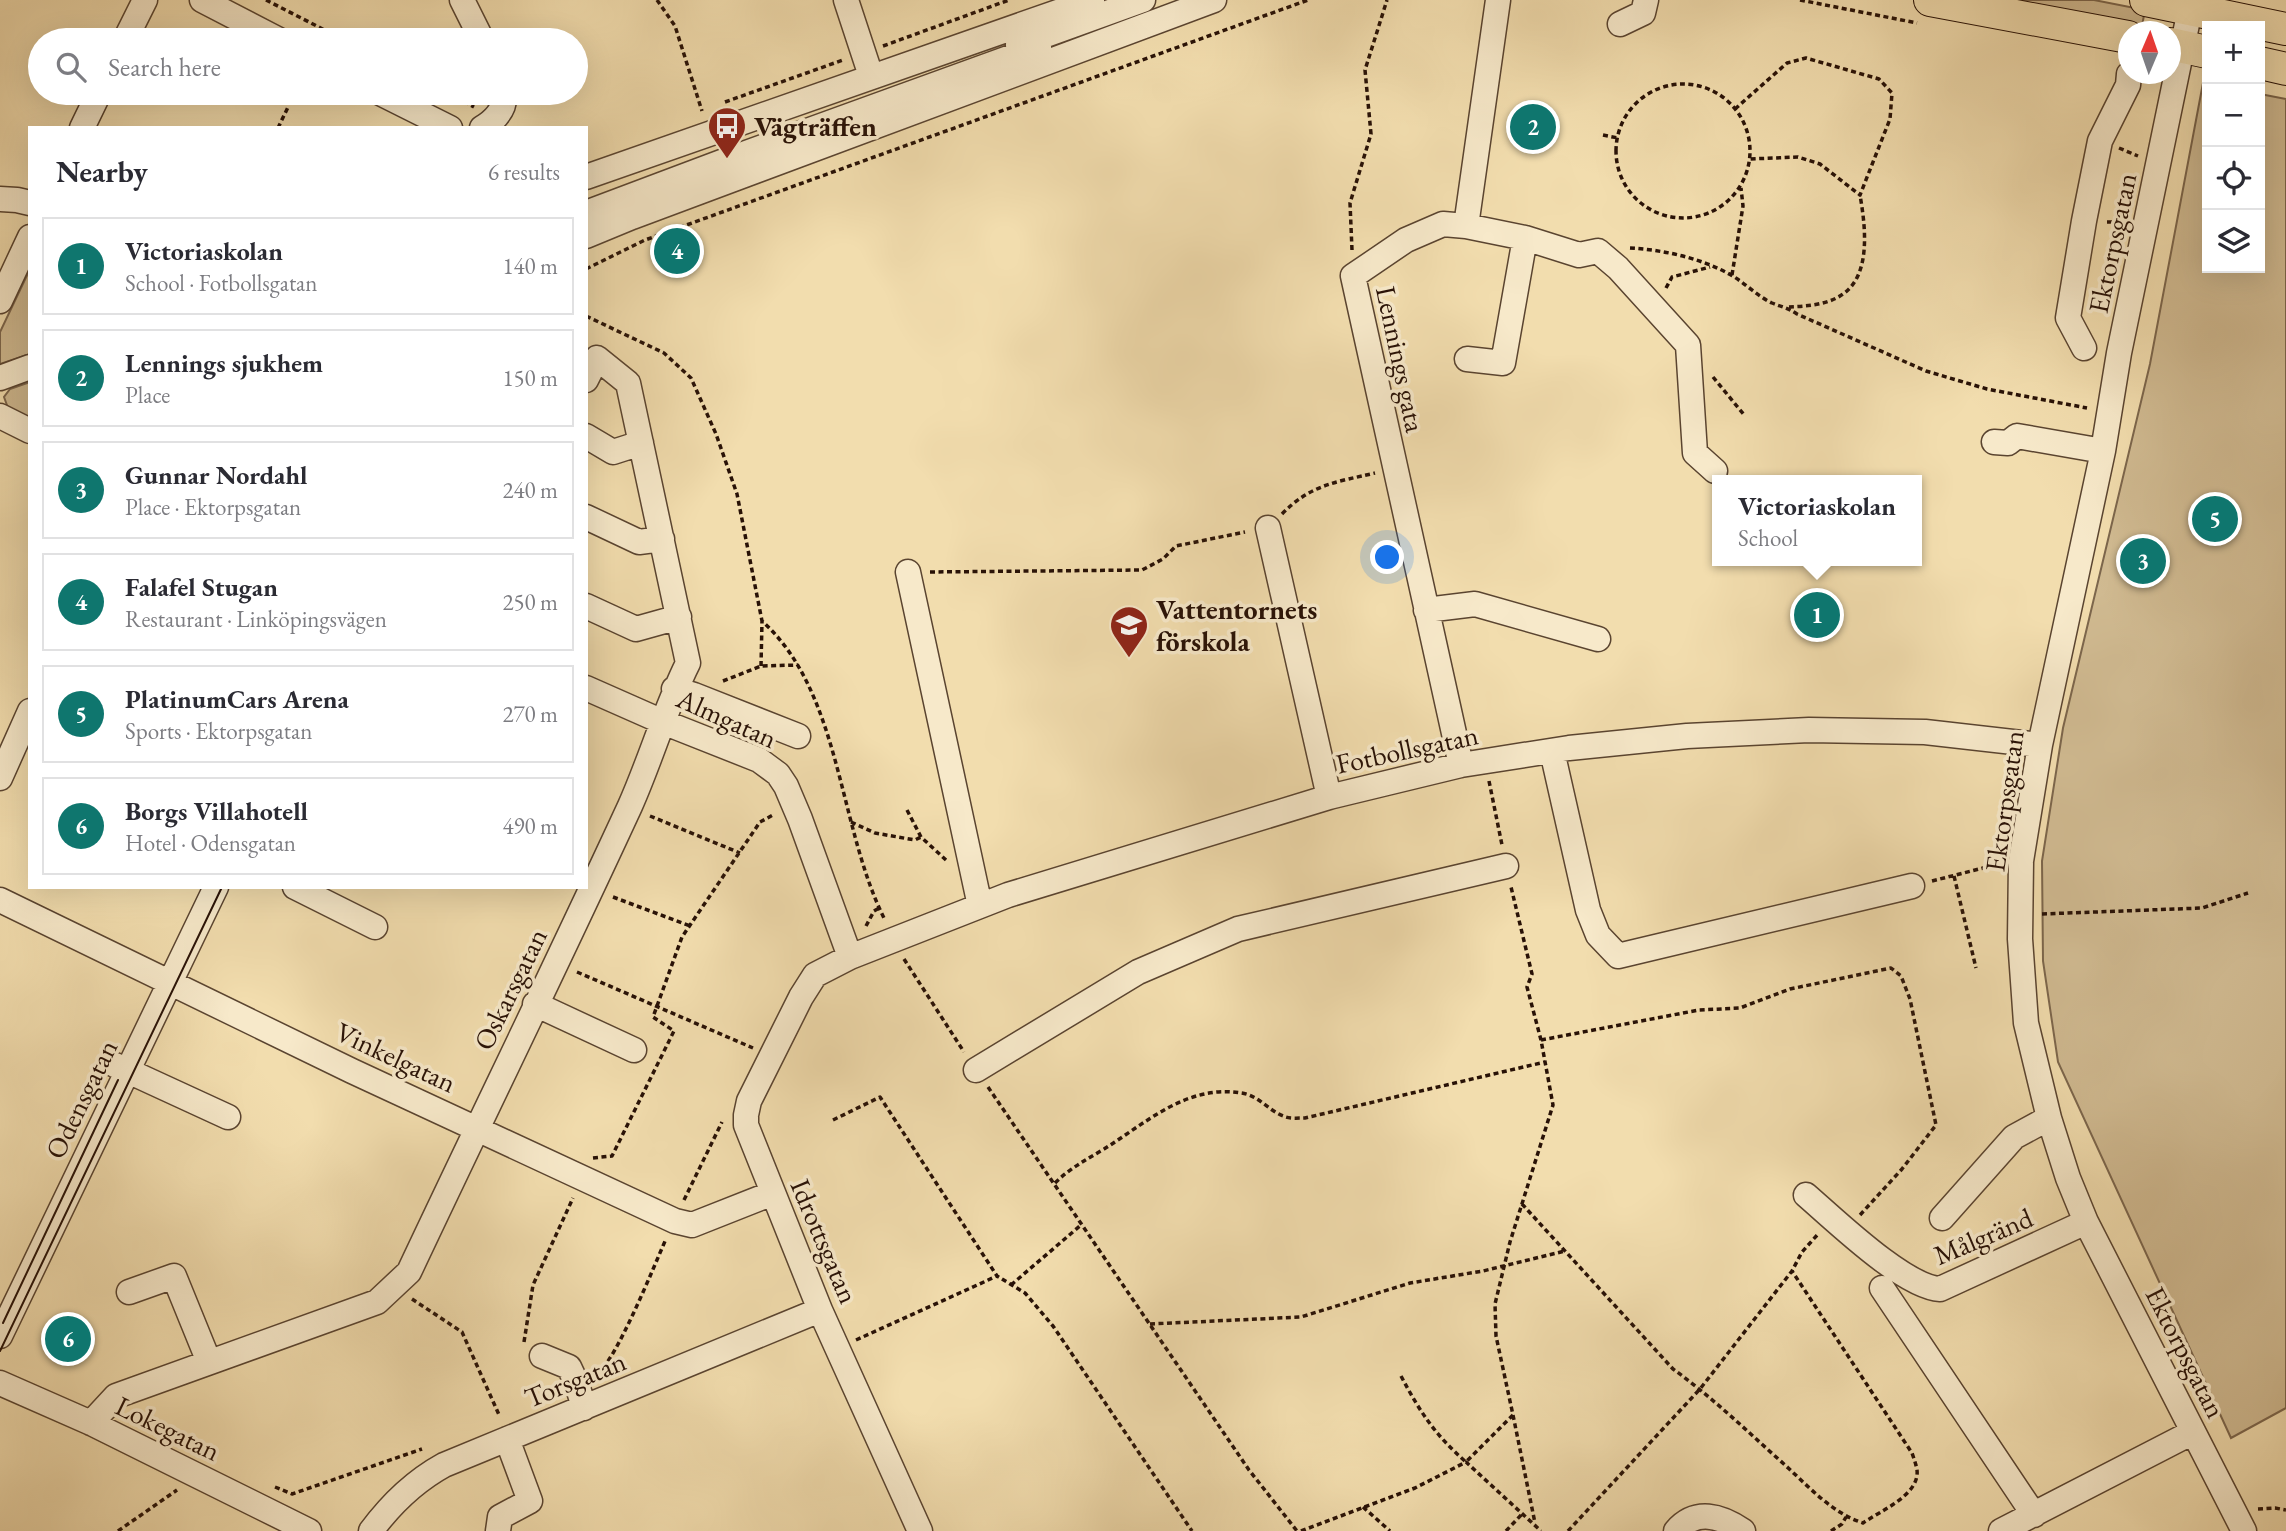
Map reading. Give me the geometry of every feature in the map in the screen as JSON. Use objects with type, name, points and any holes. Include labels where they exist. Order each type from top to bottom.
[{"type":"main road","points":[[1930,0],[2118,35]]},
{"type":"main road","points":[[2146,0],[2191,5],[2286,29]]},
{"type":"main road","points":[[2265,64],[2286,69]]},
{"type":"street","points":[[131,28],[145,0]]},
{"type":"street","points":[[202,0],[256,28]]},
{"type":"street","points":[[462,0],[476,28]]},
{"type":"street","points":[[846,0],[871,76]]},
{"type":"street","points":[[588,176],[1092,0]]},
{"type":"street","points":[[588,199],[1143,0]]},
{"type":"street","points":[[588,212],[714,164],[1171,0]]},
{"type":"street","points":[[588,235],[632,216],[1214,0]]},
{"type":"street","points":[[1466,226],[1498,0]]},
{"type":"street","points":[[1620,24],[1643,13],[1639,1]]},
{"type":"street","name":"Ektorpsgatan","points":[[2191,5],[2187,47],[2119,353],[2104,451],[2040,746],[2021,861],[2020,939],[2026,1023],[2049,1118],[2068,1178],[2086,1222],[2244,1531]]},
{"type":"street","points":[[2084,348],[2068,318],[2084,221],[2100,141],[2128,84]]},
{"type":"street","points":[[83,126],[93,105]]},
{"type":"street","points":[[404,105],[446,126]]},
{"type":"street","points":[[489,124],[502,105]]},
{"type":"street","points":[[0,199],[28,203]]},
{"type":"street","name":"Lennings gata","points":[[1473,763],[1426,610],[1353,276],[1406,240],[1443,224],[1525,238],[1579,255],[1598,251]]},
{"type":"street","points":[[1467,359],[1503,363],[1525,238]]},
{"type":"street","points":[[0,301],[28,241]]},
{"type":"street","points":[[1598,251],[1618,268],[1688,345],[1695,453],[1715,471]]},
{"type":"street","name":"Oskarsgatan","points":[[91,1423],[116,1396],[377,1302],[409,1272],[631,804],[663,722],[684,692],[688,663],[628,383],[590,363]]},
{"type":"street","points":[[0,378],[28,369]]},
{"type":"street","points":[[0,416],[28,430]]},
{"type":"street","points":[[1994,442],[2008,443],[2017,436],[2104,451]]},
{"type":"street","points":[[588,437],[613,452],[641,443]]},
{"type":"street","points":[[588,518],[639,542],[662,539]]},
{"type":"street","points":[[1268,527],[1329,797]]},
{"type":"street","points":[[908,572],[980,906]]},
{"type":"street","points":[[1426,610],[1475,604],[1598,639]]},
{"type":"street","points":[[588,607],[636,629],[679,617]]},
{"type":"street","name":"Almgatan","points":[[588,689],[759,760],[778,774],[800,819],[850,957]]},
{"type":"street","points":[[684,692],[797,736]]},
{"type":"street","points":[[0,778],[17,724]]},
{"type":"street","name":"Fotbollsgatan","points":[[815,975],[850,957],[1034,887],[1329,797],[1473,763],[1687,736],[1809,730],[1925,732],[2040,746]]},
{"type":"street","points":[[1552,751],[1588,910],[1598,935],[1618,956],[1912,886]]},
{"type":"street","points":[[976,1070],[1138,972],[1238,929],[1506,866]]},
{"type":"street","points":[[0,1304],[122,1068],[164,979],[200,889]]},
{"type":"street","points":[[164,979],[215,889]]},
{"type":"street","points":[[299,889],[375,927]]},
{"type":"street","name":"Vinkelgatan","points":[[0,900],[352,1071],[675,1221],[692,1225],[773,1193]]},
{"type":"street","name":"Idrottsgatan","points":[[815,975],[801,996],[749,1101],[746,1125],[820,1310],[920,1531]]},
{"type":"street","points":[[536,1004],[634,1050]]},
{"type":"street","points":[[122,1068],[228,1117]]},
{"type":"street","name":"Odensgatan","points":[[0,1336],[122,1068]]},
{"type":"street","points":[[1942,1218],[2014,1137],[2049,1118]]},
{"type":"street","name":"Målgränd","points":[[1806,1195],[1872,1253],[1927,1289],[1940,1289],[2086,1222]]},
{"type":"street","points":[[129,1292],[174,1276],[209,1362]]},
{"type":"street","points":[[1882,1288],[2034,1514]]},
{"type":"street","name":"Torsgatan","points":[[371,1531],[389,1507],[429,1473],[503,1428],[584,1408],[820,1310]]},
{"type":"street","points":[[542,1356],[569,1367],[584,1408]]},
{"type":"street","name":"Lokegatan","points":[[0,1382],[91,1423],[309,1531]]},
{"type":"street","points":[[498,1531],[500,1517],[530,1501],[503,1428]]},
{"type":"street","points":[[2001,1531],[2193,1432]]},
{"type":"street","points":[[1676,1531],[1690,1518],[1712,1517],[1730,1522],[1743,1531]]},
{"type":"path","points":[[265,0],[320,28]]},
{"type":"path","points":[[657,0],[675,26],[702,111]]},
{"type":"path","points":[[588,268],[657,236],[1308,0]]},
{"type":"path","points":[[1353,276],[1350,203],[1371,134],[1365,69],[1388,0]]},
{"type":"path","points":[[1598,251],[1603,247],[1659,250],[1712,266],[1732,275],[1772,303],[1788,307],[1818,304],[1843,295],[1853,285],[1864,257],[1865,221],[1860,195],[1890,119],[1892,93],[1880,79],[1806,58],[1787,63],[1735,109]]},
{"type":"path","points":[[1732,275],[1743,206],[1741,188],[1750,145],[1742,119],[1728,101],[1708,88],[1691,84],[1667,86],[1648,93],[1628,112],[1619,130],[1615,157],[1621,179],[1636,200],[1652,211],[1674,218],[1697,217],[1714,211],[1729,201],[1741,188]]},
{"type":"path","points":[[279,126],[289,105]]},
{"type":"path","points":[[1603,135],[1618,138]]},
{"type":"path","points":[[2100,141],[2160,164]]},
{"type":"path","points":[[1749,159],[1798,157],[1820,164],[1860,195]]},
{"type":"path","points":[[2084,221],[2147,222]]},
{"type":"path","points":[[1669,325],[1662,295],[1672,278],[1712,266]]},
{"type":"path","points":[[1788,307],[1797,314],[1926,371],[1987,389],[2109,412]]},
{"type":"path","points":[[588,317],[664,352],[691,378],[716,434],[737,494],[762,621],[761,666]]},
{"type":"path","points":[[1720,387],[1745,416]]},
{"type":"path","points":[[908,572],[1142,570],[1163,559],[1176,546],[1268,527],[1291,505],[1317,487],[1394,469]]},
{"type":"path","points":[[762,621],[773,631],[798,665],[822,716],[861,859],[879,908],[903,957],[938,1014],[1249,1471],[1299,1531],[1415,1488],[1466,1462],[1513,1415]]},
{"type":"path","points":[[684,692],[704,688],[761,666],[798,665]]},
{"type":"path","points":[[1473,763],[1506,866],[1532,974],[1527,986],[1541,1040],[1553,1105],[1495,1304],[1496,1336],[1535,1525]]},
{"type":"path","points":[[907,810],[921,837],[947,860],[972,866]]},
{"type":"path","points":[[542,1356],[523,1346],[533,1285],[592,1158],[612,1156],[674,1031],[653,1017],[682,937],[760,822],[778,812]]},
{"type":"path","points":[[645,814],[740,853]]},
{"type":"path","points":[[851,822],[875,833],[915,840],[921,837]]},
{"type":"path","points":[[1912,886],[2001,863],[2001,875]]},
{"type":"path","points":[[1954,876],[1976,968]]},
{"type":"path","points":[[2035,915],[2202,908],[2248,894]]},
{"type":"path","points":[[608,895],[690,926]]},
{"type":"path","points":[[1541,1040],[1699,1010],[1740,1008],[1790,989],[1891,968],[1901,976],[1910,999],[1936,1125],[1902,1169],[1802,1252],[1792,1271],[1700,1389],[1568,1531]]},
{"type":"path","points":[[573,970],[758,1051]]},
{"type":"path","points":[[1054,1184],[1077,1163],[1104,1149],[1140,1123],[1188,1098],[1218,1091],[1243,1093],[1284,1117],[1305,1118],[1545,1062]]},
{"type":"path","points":[[833,1120],[880,1097],[997,1276],[1025,1293],[1053,1326],[1192,1531]]},
{"type":"path","points":[[577,1384],[600,1373],[613,1354],[688,1190],[724,1119]]},
{"type":"path","points":[[1522,1204],[1673,1369],[1700,1389],[1819,1496],[1846,1517],[1863,1523],[1905,1495],[1915,1484],[1917,1472],[1912,1453],[1792,1271]]},
{"type":"path","points":[[1011,1285],[1082,1225]]},
{"type":"path","points":[[1150,1324],[1301,1317],[1410,1283],[1505,1266],[1565,1251]]},
{"type":"path","points":[[838,1348],[997,1276]]},
{"type":"path","points":[[392,1288],[463,1332],[503,1428]]},
{"type":"path","points":[[1401,1376],[1420,1413],[1437,1434],[1541,1531]]},
{"type":"path","points":[[271,1485],[292,1494],[431,1446]]},
{"type":"path","points":[[118,1531],[178,1490],[189,1471]]},
{"type":"path","points":[[1363,1507],[1390,1531]]},
{"type":"path","points":[[1506,1531],[1522,1513]]},
{"type":"path","points":[[1831,1531],[1842,1524],[1846,1517]]},
{"type":"shaded area","points":[[1973,0],[2094,0],[2145,10],[2143,21],[2118,21],[2118,27]]},
{"type":"shaded area","points":[[2202,88],[2202,273],[2265,273],[2265,95],[2286,99],[2286,1408],[2231,1438],[2058,1062],[2043,961],[2042,861],[2063,728],[2150,364]]},
{"type":"shaded area","points":[[28,273],[28,355],[0,364],[0,332]]},
{"type":"shaded area","points":[[28,383],[28,417],[8,408],[4,397],[10,389]]},
{"type":"tram line","points":[[0,1351],[221,889]]},
{"type":"tram line","points":[[3,1323],[118,1080]]},
{"type":"place","name":"Lennings sjukhem","points":[[1533,127]]},
{"type":"place","name":"Vägträffen","points":[[727,160]]},
{"type":"place","name":"Falafel Stugan","points":[[677,251]]},
{"type":"place","name":"PlatinumCars Arena","points":[[2215,519]]},
{"type":"place","name":"Gunnar Nordahl","points":[[2143,561]]},
{"type":"place","name":"Victoriaskolan","points":[[1817,615]]},
{"type":"place","name":"Vattentornets förskola","points":[[1129,659]]},
{"type":"place","name":"Borgs Villahotell","points":[[68,1339]]}]
